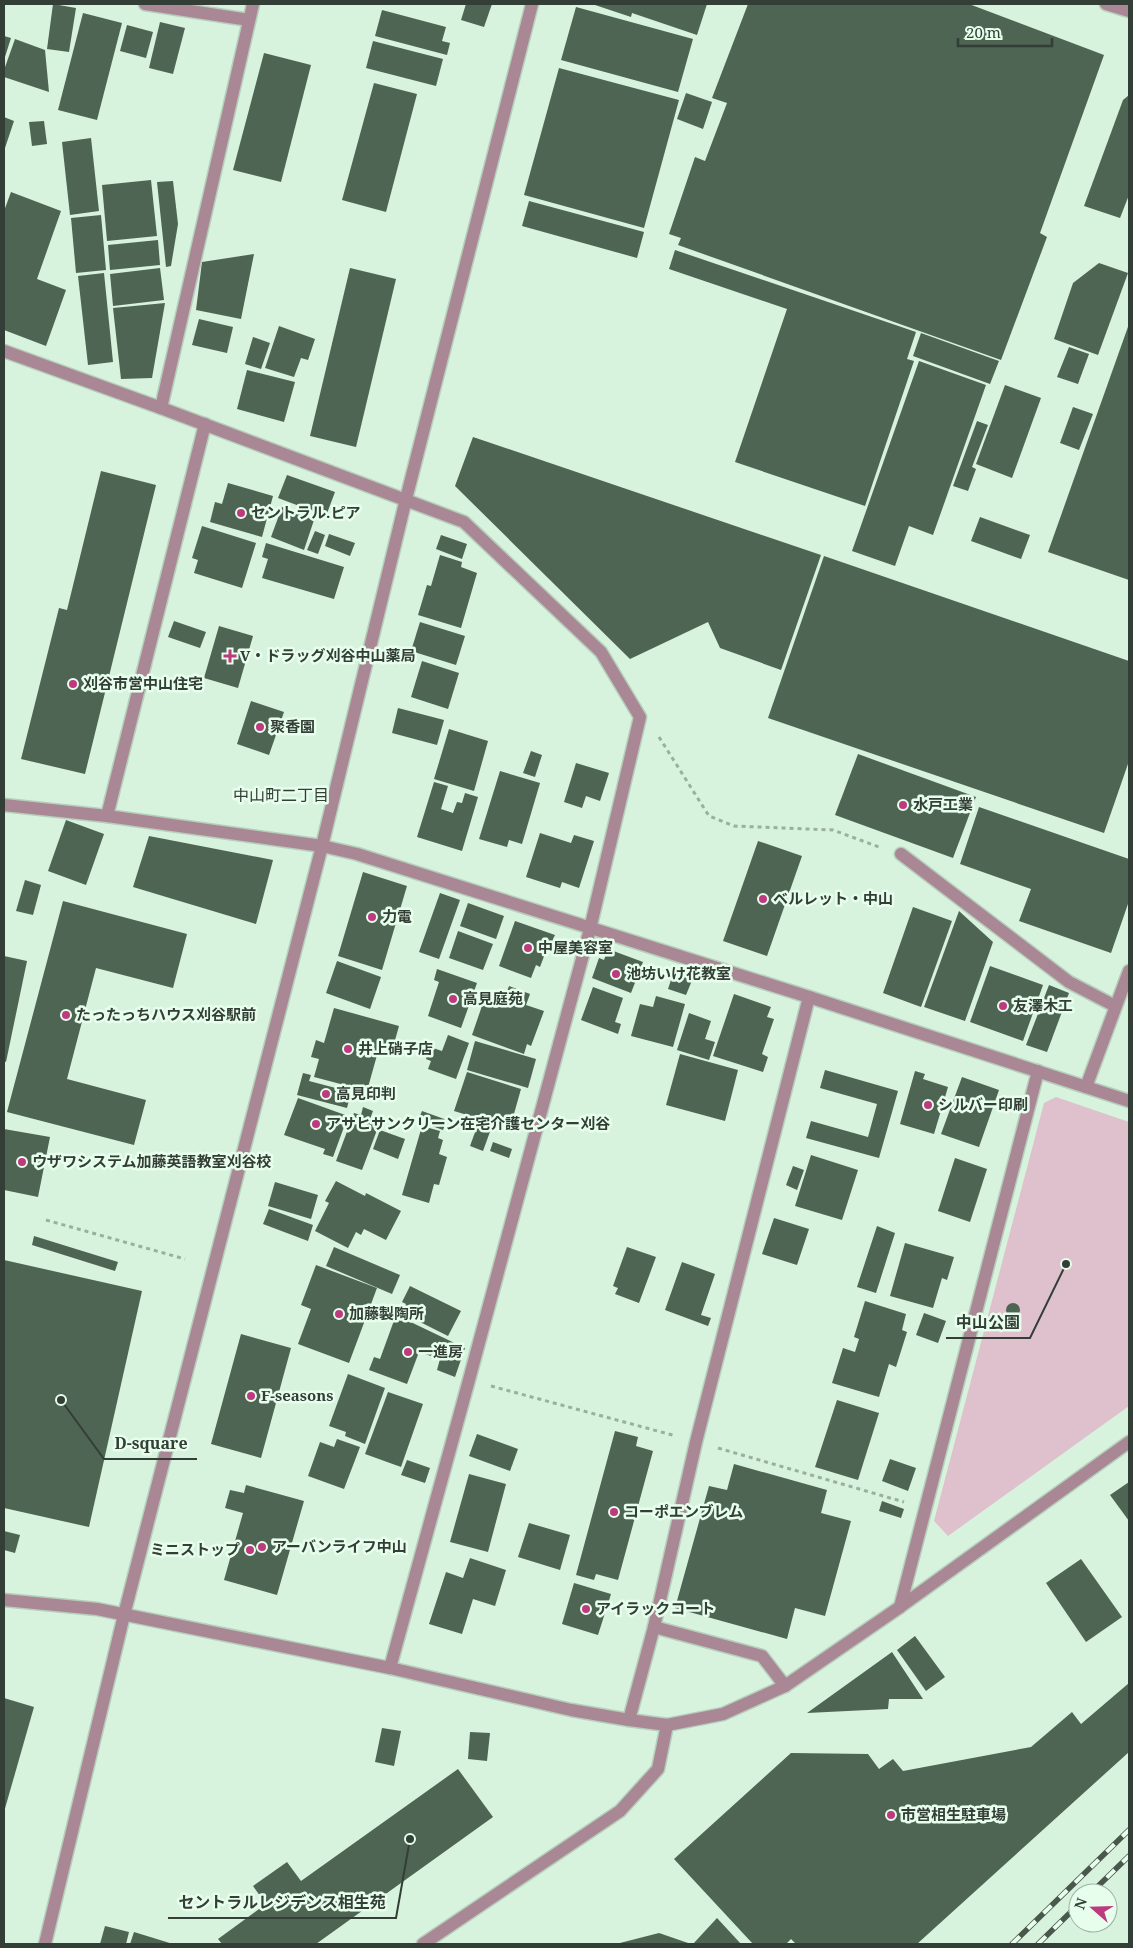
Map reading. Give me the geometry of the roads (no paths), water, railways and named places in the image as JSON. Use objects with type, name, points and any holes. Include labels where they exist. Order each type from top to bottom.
[{"type":"street","points":[[145,4],[249,20]]},
{"type":"street","points":[[161,408],[253,4]]},
{"type":"street","points":[[45,1944],[124,1615],[322,846],[406,499],[532,4]]},
{"type":"street","points":[[1106,4],[1129,11]]},
{"type":"street","points":[[4,352],[206,424],[464,522],[601,652],[640,718],[590,929],[390,1668]]},
{"type":"street","points":[[107,816],[206,424]]},
{"type":"street","points":[[4,805],[107,816],[322,846],[357,854],[809,997],[1129,1101]]},
{"type":"street","points":[[901,854],[1069,982],[1115,1006]]},
{"type":"street","points":[[1086,1087],[1129,971]]},
{"type":"street","points":[[629,1720],[654,1627],[696,1442],[809,997]]},
{"type":"street","points":[[900,1607],[1038,1071]]},
{"type":"street","points":[[4,1600],[97,1608],[390,1668],[571,1710],[629,1720],[667,1724],[723,1714],[785,1686],[900,1607],[1129,1442]]},
{"type":"street","points":[[654,1627],[762,1656],[785,1686]]},
{"type":"street","points":[[423,1944],[620,1811],[658,1769],[667,1724]]},
{"type":"railway","points":[[1012,1944],[1129,1830]]},
{"type":"railway","points":[[1101,1883],[1129,1856]]},
{"type":"railway","points":[[1038,1944],[1068,1915]]},
{"type":"place","name":"セントラル.ピア","points":[[241,513]]},
{"type":"place","name":"V・ドラッグ刈谷中山薬局","points":[[230,656]]},
{"type":"place","name":"刈谷市営中山住宅","points":[[73,684]]},
{"type":"place","name":"聚香園","points":[[260,727]]},
{"type":"place","name":"水戸工業","points":[[903,805]]},
{"type":"place","name":"ベルレット・中山","points":[[763,899]]},
{"type":"place","name":"力電","points":[[372,917]]},
{"type":"place","name":"中屋美容室","points":[[528,948]]},
{"type":"place","name":"池坊いけ花教室","points":[[616,974]]},
{"type":"place","name":"高見庭苑","points":[[453,999]]},
{"type":"place","name":"友澤木工","points":[[1003,1006]]},
{"type":"place","name":"たったっちハウス刈谷駅前","points":[[66,1015]]},
{"type":"place","name":"井上硝子店","points":[[348,1049]]},
{"type":"place","name":"高見印判","points":[[326,1094]]},
{"type":"place","name":"シルバー印刷","points":[[928,1105]]},
{"type":"place","name":"アサヒサンクリーン在宅介護センター刈谷","points":[[316,1124]]},
{"type":"place","name":"ウザワシステム加藤英語教室刈谷校","points":[[22,1162]]},
{"type":"place","name":"中山公園","points":[[1066,1264]]},
{"type":"place","name":"加藤製陶所","points":[[339,1314]]},
{"type":"place","name":"一進房","points":[[408,1352]]},
{"type":"place","name":"F-seasons","points":[[251,1396]]},
{"type":"place","name":"D-square","points":[[61,1400]]},
{"type":"place","name":"コーポエンブレム","points":[[614,1512]]},
{"type":"place","name":"アーバンライフ中山","points":[[262,1547]]},
{"type":"place","name":"ミニストップ","points":[[250,1550]]},
{"type":"place","name":"アイラックコート","points":[[586,1609]]},
{"type":"place","name":"市営相生駐車場","points":[[891,1815]]},
{"type":"place","name":"セントラルレジデンス相生苑","points":[[410,1839]]},
{"type":"district","name":"中山町二丁目","points":[[281,795]]}]
